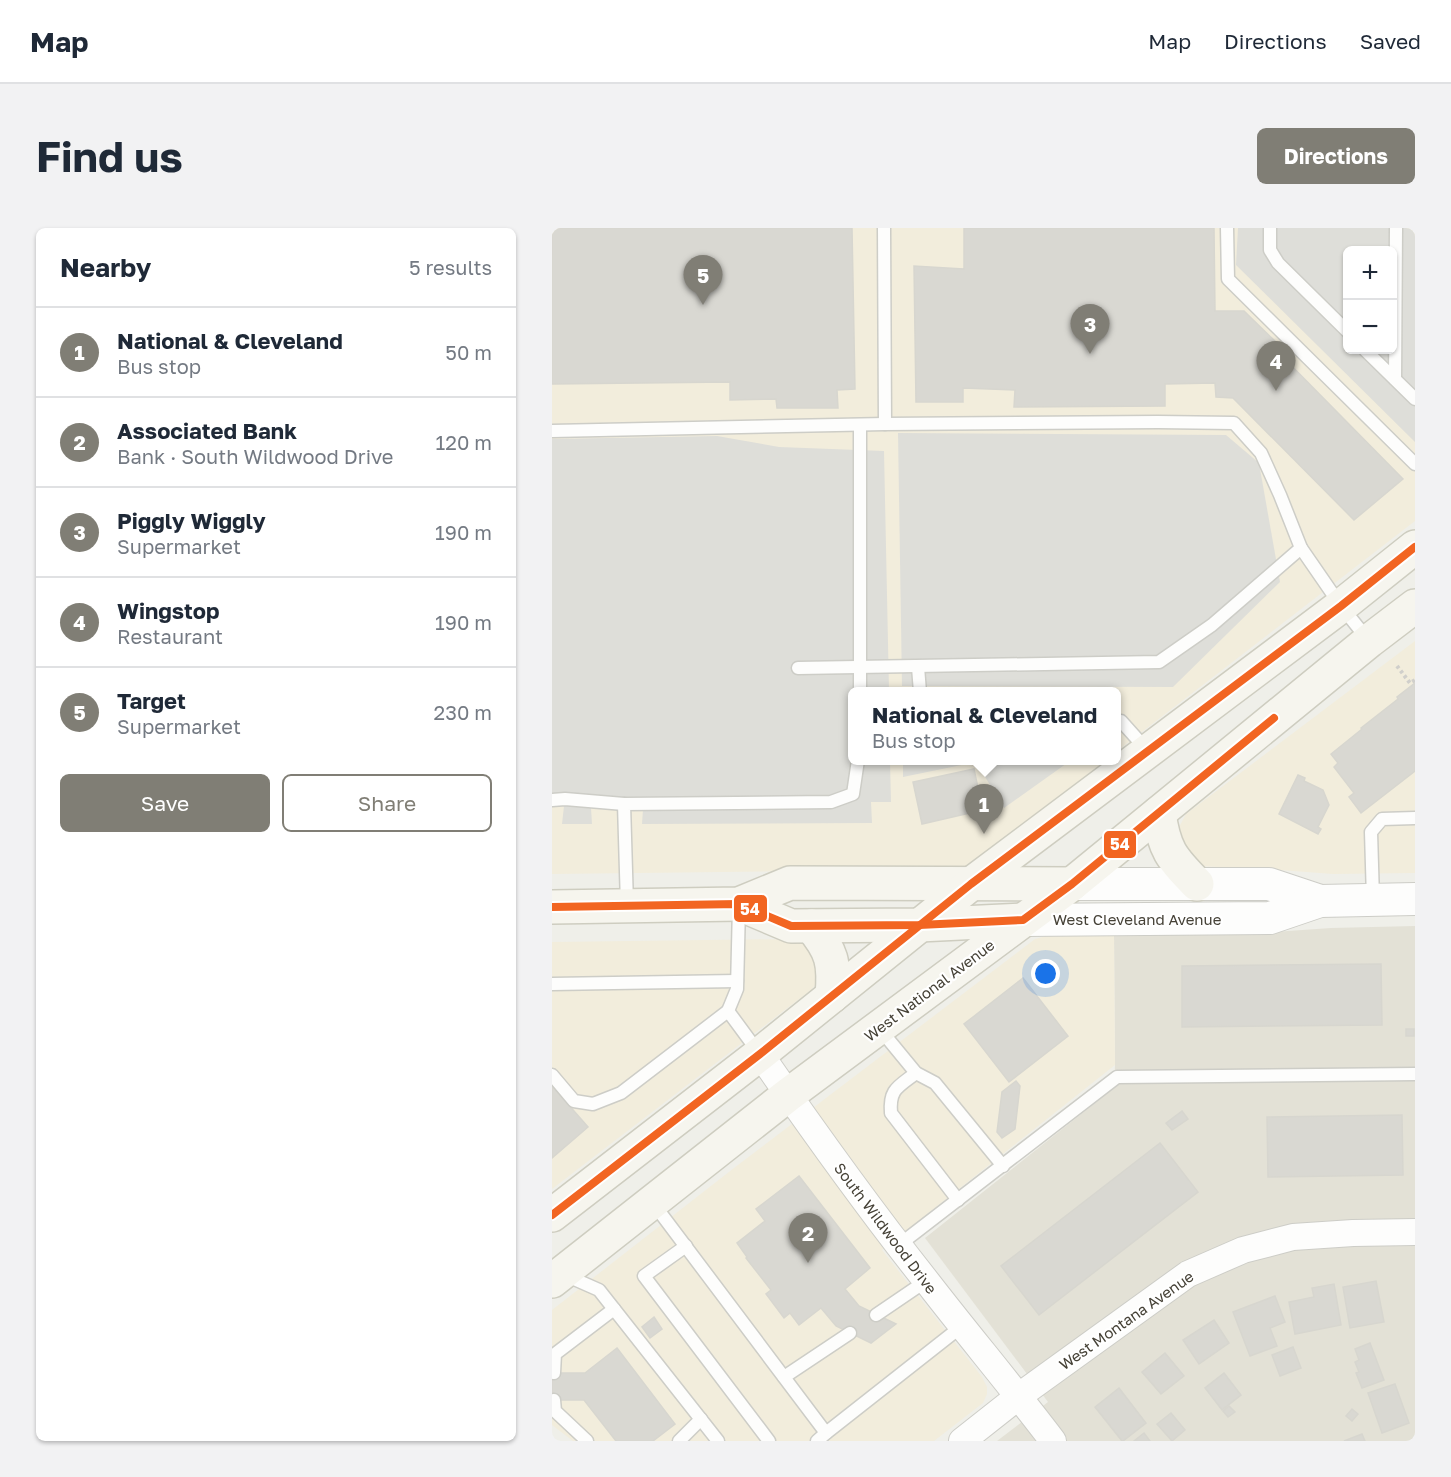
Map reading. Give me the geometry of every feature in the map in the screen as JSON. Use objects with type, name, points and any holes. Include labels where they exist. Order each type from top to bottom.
[{"type":"main road","points":[[552,1215],[760,1054],[971,884],[1341,606],[1415,547]]},
{"type":"main road","name":"West National Avenue","points":[[557,1277],[788,1095],[1072,884],[1415,606]]},
{"type":"main road","points":[[1159,813],[1161,831],[1167,848],[1179,866],[1197,884]]},
{"type":"main road","name":"West Cleveland Avenue","points":[[552,907],[739,904],[790,883],[1072,884]]},
{"type":"main road","name":"West Cleveland Avenue","points":[[739,904],[791,926],[920,925],[1023,920]]},
{"type":"main road","points":[[811,926],[830,952],[834,974],[832,996]]},
{"type":"street","name":"West Cleveland Avenue","points":[[1072,884],[1269,884],[1320,900],[1415,899]]},
{"type":"street","name":"West Cleveland Avenue","points":[[1023,920],[1270,918],[1320,900]]},
{"type":"street","name":"South Wildwood Drive","points":[[760,1054],[926,1281],[1053,1441]]},
{"type":"street","name":"West Montana Avenue","points":[[962,1441],[1019,1396],[1188,1274],[1243,1250],[1293,1238],[1353,1233],[1415,1232]]},
{"type":"lane","points":[[884,228],[885,424]]},
{"type":"lane","points":[[1227,228],[1228,279],[1415,464]]},
{"type":"lane","points":[[1270,228],[1270,250],[1278,263],[1343,328]]},
{"type":"lane","points":[[1395,379],[1396,228]]},
{"type":"lane","points":[[1369,354],[1415,399]]},
{"type":"lane","points":[[552,430],[860,424],[1234,423],[1261,453],[1301,548],[1341,606],[1369,641]]},
{"type":"lane","points":[[860,424],[860,687]]},
{"type":"lane","points":[[798,668],[1159,662],[1212,625],[1301,548]]},
{"type":"lane","points":[[918,667],[920,687]]},
{"type":"lane","points":[[1121,721],[1148,751]]},
{"type":"lane","points":[[552,800],[624,804],[831,802],[853,794],[857,765]]},
{"type":"lane","points":[[624,804],[627,907]]},
{"type":"lane","points":[[1373,899],[1371,832],[1382,819],[1415,818]]},
{"type":"lane","points":[[552,1075],[574,1101],[593,1104],[621,1093],[728,1011],[737,988],[739,904]]},
{"type":"lane","points":[[552,984],[737,981]]},
{"type":"lane","points":[[728,1011],[760,1054]]},
{"type":"lane","points":[[879,1027],[915,1073],[935,1083],[1003,1166]]},
{"type":"lane","points":[[915,1073],[893,1091],[890,1103],[891,1113],[958,1200]]},
{"type":"lane","points":[[899,1245],[1118,1077],[1415,1074]]},
{"type":"lane","points":[[653,1202],[784,1377],[821,1437],[962,1326]]},
{"type":"lane","points":[[686,1246],[644,1276],[769,1441]]},
{"type":"lane","points":[[557,1277],[599,1290],[718,1441]]},
{"type":"lane","points":[[876,1315],[926,1281]]},
{"type":"lane","points":[[554,1372],[555,1354],[614,1309]]},
{"type":"lane","points":[[784,1377],[850,1333]]},
{"type":"lane","points":[[554,1400],[555,1411],[587,1441]]},
{"type":"lane","points":[[680,1441],[701,1419]]},
{"type":"path","points":[[1397,666],[1410,683],[1415,680]]},
{"type":"shaded area","points":[[552,228],[1415,228],[1415,521],[1121,748],[1121,687],[848,687],[848,765],[1100,765],[965,867],[957,869],[552,874]]},
{"type":"shaded area","points":[[1238,228],[1415,228],[1415,442],[1236,265]]},
{"type":"shaded area","points":[[898,433],[1226,435],[1259,463],[1280,582],[1173,687],[902,686]]},
{"type":"shaded area","points":[[717,436],[779,447],[884,451],[889,687],[848,687],[848,765],[890,765],[891,802],[871,802],[872,823],[642,824],[643,809],[591,808],[592,824],[562,824],[564,806],[552,806],[552,439]]},
{"type":"shaded area","points":[[1415,641],[1415,873],[1333,874],[1195,866],[1179,841],[1179,827],[1186,814]]},
{"type":"shaded area","points":[[903,765],[961,765],[903,777]]},
{"type":"shaded area","points":[[978,765],[1064,765],[1004,808]]},
{"type":"shaded area","points":[[1415,926],[1415,1441],[997,1441],[1048,1402],[925,1238],[1114,1088],[1114,935],[1244,934],[1331,928]]},
{"type":"shaded area","points":[[1114,935],[1115,1065],[882,1250],[982,1377],[987,1387],[983,1403],[934,1441],[573,1441],[552,1425],[552,1310],[1035,939],[1046,936]]},
{"type":"shaded area","points":[[793,939],[802,941],[814,951],[817,983],[811,990],[552,1189],[552,942]]},
{"type":"building","points":[[552,228],[852,228],[855,389],[837,390],[838,408],[777,408],[776,399],[730,400],[730,382],[552,384]]},
{"type":"building","points":[[964,228],[1214,228],[1215,311],[1244,311],[1279,345],[1275,349],[1403,479],[1354,520],[1233,398],[1216,397],[1215,383],[1165,384],[1165,406],[1014,407],[1015,390],[963,388],[963,402],[916,402],[914,266],[964,269]]},
{"type":"building","points":[[1415,683],[1415,771],[1361,813],[1349,797],[1354,793],[1334,767],[1338,763],[1331,754]]},
{"type":"building","points":[[974,769],[978,788],[990,786],[993,802],[981,804],[983,810],[922,824],[913,782]]},
{"type":"building","points":[[1298,775],[1305,778],[1304,781],[1323,790],[1329,805],[1318,827],[1321,829],[1318,834],[1279,814]]},
{"type":"building","points":[[1381,964],[1382,1025],[1182,1027],[1182,966]]},
{"type":"building","points":[[1023,978],[1068,1036],[1009,1082],[964,1024]]},
{"type":"building","points":[[1406,1029],[1414,1029],[1414,1036],[1406,1036]]},
{"type":"building","points":[[1016,1081],[1020,1086],[1015,1129],[1002,1138],[997,1132],[1002,1092]]},
{"type":"building","points":[[552,1086],[588,1127],[552,1158]]},
{"type":"building","points":[[1182,1111],[1188,1119],[1172,1130],[1166,1123]]},
{"type":"building","points":[[1402,1115],[1403,1175],[1268,1177],[1267,1117]]},
{"type":"building","points":[[1160,1143],[1198,1192],[1039,1315],[1001,1266]]},
{"type":"building","points":[[799,1176],[870,1268],[845,1289],[859,1306],[896,1324],[871,1343],[836,1326],[821,1308],[799,1325],[790,1313],[784,1318],[766,1294],[771,1290],[737,1243],[765,1221],[756,1209]]},
{"type":"building","points":[[1376,1281],[1384,1322],[1350,1328],[1343,1287]]},
{"type":"building","points":[[1334,1284],[1341,1325],[1295,1334],[1289,1302],[1314,1297],[1312,1288]]},
{"type":"building","points":[[1275,1296],[1285,1322],[1270,1328],[1277,1346],[1250,1356],[1233,1312]]},
{"type":"building","points":[[654,1317],[662,1329],[650,1338],[642,1327]]},
{"type":"building","points":[[1214,1320],[1229,1343],[1199,1364],[1183,1340]]},
{"type":"building","points":[[1370,1343],[1384,1380],[1362,1388],[1356,1373],[1359,1372],[1355,1362],[1359,1360],[1355,1349]]},
{"type":"building","points":[[1293,1347],[1301,1368],[1280,1376],[1272,1355]]},
{"type":"building","points":[[617,1348],[675,1424],[653,1441],[616,1441],[584,1400],[552,1400],[552,1373],[585,1373]]},
{"type":"building","points":[[1165,1353],[1184,1376],[1161,1394],[1142,1372]]},
{"type":"building","points":[[1224,1373],[1241,1395],[1222,1410],[1205,1388]]},
{"type":"building","points":[[1395,1384],[1409,1423],[1382,1433],[1368,1393]]},
{"type":"building","points":[[1119,1388],[1146,1423],[1123,1441],[1095,1407]]},
{"type":"building","points":[[1229,1406],[1235,1412],[1228,1417],[1223,1411]]},
{"type":"building","points":[[1352,1409],[1358,1414],[1352,1421],[1346,1416]]},
{"type":"building","points":[[1171,1413],[1185,1430],[1172,1441],[1157,1424]]},
{"type":"building","points":[[1144,1433],[1150,1441],[1134,1441]]},
{"type":"building","points":[[1362,1434],[1365,1441],[1344,1441]]},
{"type":"transit line","name":"54","points":[[552,1215],[760,1054],[971,884],[1341,606],[1415,547]]},
{"type":"transit line","name":"54","points":[[552,907],[739,904],[791,926],[919,925],[1023,920],[1072,884],[1274,718]]},
{"type":"place","name":"Target","points":[[703,305]]},
{"type":"place","name":"Piggly Wiggly","points":[[1090,354]]},
{"type":"place","name":"Wingstop","points":[[1276,391]]},
{"type":"place","name":"National & Cleveland","points":[[984,834]]},
{"type":"place","name":"Associated Bank","points":[[808,1263]]}]
